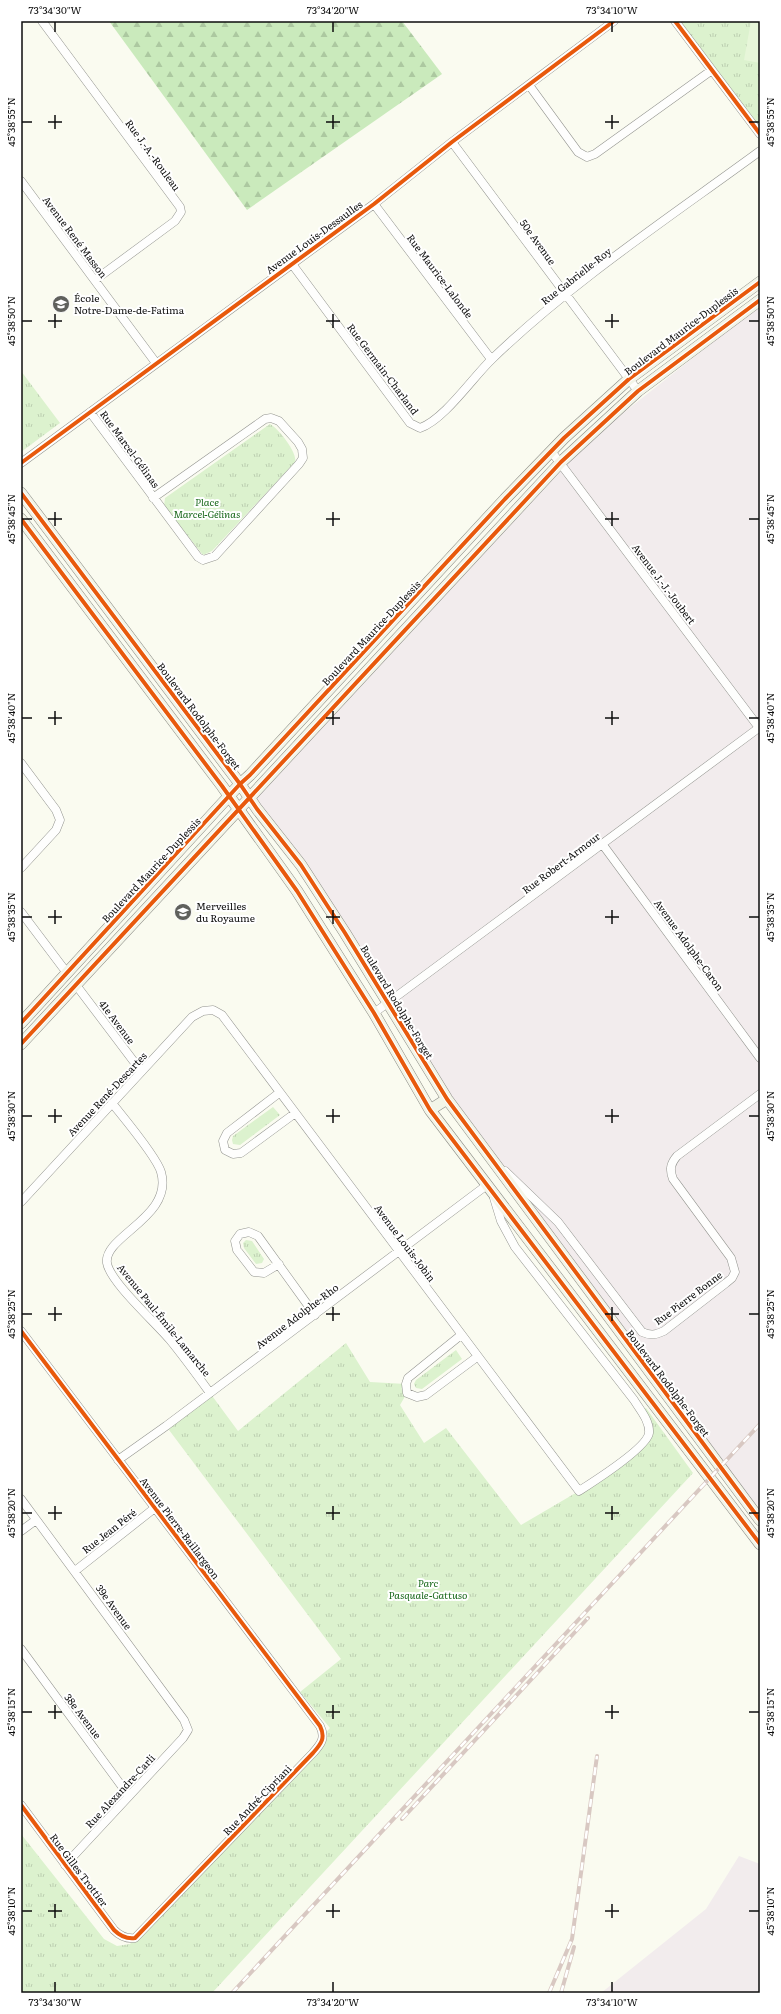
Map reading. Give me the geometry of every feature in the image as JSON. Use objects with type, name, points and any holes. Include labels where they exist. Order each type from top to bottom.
[{"type":"street","name":"Rue J.-A.-Rouleau","points":[[42,21],[180,207],[181,212],[175,221],[95,280]]},
{"type":"street","name":"Avenue Louis-Dessaulles","points":[[21,463],[374,204],[452,142],[614,21]]},
{"type":"street","points":[[675,21],[760,134]]},
{"type":"street","points":[[529,85],[578,152],[587,157],[596,154],[712,70]]},
{"type":"street","name":"50e Avenue","points":[[452,142],[638,391]]},
{"type":"street","name":"Rue Gabrielle-Roy","points":[[416,427],[427,426],[444,411],[491,359],[565,295],[760,150]]},
{"type":"street","name":"Avenue René Masson","points":[[21,181],[156,363]]},
{"type":"street","name":"Rue Maurice-Lalonde","points":[[374,204],[491,359]]},
{"type":"street","name":"Rue Germain-Charland","points":[[292,264],[410,423],[416,427]]},
{"type":"street","name":"Boulevard Maurice-Duplessis","points":[[21,1023],[230,797],[240,784],[551,451],[630,379],[760,282]]},
{"type":"street","points":[[21,1044],[560,462],[638,391],[760,300]]},
{"type":"street","name":"Rue Marcel-Gélinas","points":[[90,412],[153,498]]},
{"type":"street","points":[[271,418],[280,421],[302,449],[303,458],[299,464],[215,556],[209,559],[202,560],[198,557],[153,498],[265,419],[271,418]]},
{"type":"street","name":"Avenue J.-J.-Joubert","points":[[551,451],[760,728]]},
{"type":"street","name":"Boulevard Rodolphe-Forget","points":[[21,493],[249,798],[301,865],[447,1098],[760,1520]]},
{"type":"street","points":[[21,519],[230,797],[297,891],[374,1013],[430,1110],[760,1544]]},
{"type":"street","name":"Rue Robert-Armour","points":[[374,1013],[389,1004],[760,728]]},
{"type":"street","points":[[21,763],[56,810],[60,820],[56,830],[21,868]]},
{"type":"street","name":"Avenue Adolphe-Caron","points":[[603,845],[760,1058]]},
{"type":"street","points":[[21,912],[67,973]]},
{"type":"street","name":"41e Avenue","points":[[76,985],[142,1071]]},
{"type":"street","name":"Avenue René-Descartes","points":[[21,1202],[192,1017],[202,1011],[213,1010]]},
{"type":"street","name":"Avenue Louis-Jobin","points":[[213,1010],[222,1015],[294,1114],[579,1491],[641,1446],[649,1434],[648,1424],[634,1400],[516,1247],[501,1221],[490,1188]]},
{"type":"street","points":[[279,1093],[227,1133],[223,1141],[225,1150],[233,1154],[241,1153],[294,1114]]},
{"type":"street","name":"Rue Pierre Bonne","points":[[490,1157],[558,1222],[642,1332],[649,1335],[664,1332],[732,1278],[735,1272],[731,1258],[670,1173],[671,1166],[677,1156],[760,1094]]},
{"type":"street","points":[[430,1110],[447,1098]]},
{"type":"street","name":"Avenue Paul-Émile-Lamarche","points":[[112,1102],[158,1165],[162,1178],[162,1188],[151,1211],[143,1221],[110,1249],[107,1256],[109,1269],[140,1310],[170,1340],[210,1393]]},
{"type":"street","name":"Avenue Adolphe-Rho","points":[[118,1460],[315,1315],[398,1251],[490,1188]]},
{"type":"street","points":[[279,1264],[264,1273],[254,1272],[237,1250],[235,1241],[240,1234],[249,1232],[258,1236],[279,1264],[315,1315]]},
{"type":"street","name":"Avenue Pierre-Baillargeon","points":[[21,1332],[118,1460],[156,1507],[320,1726],[323,1736]]},
{"type":"street","points":[[461,1335],[408,1378],[406,1384],[407,1393],[417,1397],[426,1395],[477,1357]]},
{"type":"street","name":"39e Avenue","points":[[21,1499],[184,1720],[188,1730]]},
{"type":"street","name":"Rue Jean Péré","points":[[75,1571],[156,1507]]},
{"type":"street","points":[[21,1531],[36,1520]]},
{"type":"street","name":"38e Avenue","points":[[21,1649],[129,1796]]},
{"type":"street","name":"Rue Alexandre-Carli","points":[[65,1864],[183,1738],[188,1730]]},
{"type":"street","name":"Rue André-Cipriani","points":[[129,1939],[136,1938],[146,1929],[313,1753],[322,1741],[323,1736]]},
{"type":"street","name":"Rue Gilles Trottier","points":[[21,1805],[114,1930],[120,1936],[129,1939]]},
{"type":"shaded area","points":[[760,305],[760,1507],[739,1491],[490,1157],[389,1004],[249,798],[561,462]]},
{"type":"shaded area","points":[[739,1856],[760,1864],[760,1993],[601,1993],[706,1909]]},
{"type":"green space","points":[[109,21],[402,21],[442,74],[247,210]]},
{"type":"green space","points":[[676,21],[760,21],[760,134]]},
{"type":"green space","points":[[751,21],[760,21],[760,63],[744,60]]},
{"type":"green space","points":[[21,371],[60,423],[21,452]]},
{"type":"green space","name":"Place Marcel-Gélinas","points":[[270,424],[278,430],[291,447],[295,462],[212,551],[203,555],[164,506],[165,498]]},
{"type":"green space","points":[[273,1107],[280,1115],[240,1145],[233,1144],[233,1136]]},
{"type":"green space","points":[[246,1240],[252,1241],[264,1259],[262,1263],[256,1264],[244,1248],[243,1243]]},
{"type":"green space","name":"Parc Pasquale-Gattuso","points":[[346,1343],[370,1382],[406,1384],[407,1393],[400,1405],[424,1443],[446,1428],[521,1525],[579,1491],[641,1446],[649,1434],[640,1411],[646,1408],[693,1473],[212,1993],[21,1993],[21,1834],[104,1939],[117,1946],[130,1944],[330,1728],[300,1692],[341,1659],[166,1426],[210,1393],[238,1431]]},
{"type":"green space","points":[[456,1350],[462,1359],[422,1389],[416,1388],[414,1384],[416,1380]]},
{"type":"railway","points":[[232,1993],[760,1424]]},
{"type":"railway","points":[[402,1819],[588,1618]]},
{"type":"railway","points":[[549,1993],[572,1939],[597,1756]]},
{"type":"railway","points":[[561,1993],[574,1947]]},
{"type":"cycle path","points":[[21,463],[374,204],[452,142],[614,21]]},
{"type":"cycle path","points":[[675,21],[760,134]]},
{"type":"cycle path","points":[[21,1023],[240,784],[505,499],[564,438],[629,379],[760,282]]},
{"type":"cycle path","points":[[21,1044],[561,462],[638,391],[760,300]]},
{"type":"cycle path","points":[[21,493],[240,784],[257,809],[301,865],[345,933],[447,1099],[760,1520]]},
{"type":"cycle path","points":[[21,519],[222,786],[297,891],[374,1013],[430,1110],[760,1544]]},
{"type":"cycle path","points":[[21,1331],[320,1726],[323,1734],[322,1741],[313,1753],[135,1938],[124,1937],[114,1930],[21,1805]]},
{"type":"place","name":"École Notre-Dame-de-Fatima","points":[[61,304]]},
{"type":"place","name":"Merveilles du Royaume","points":[[183,912]]}]
